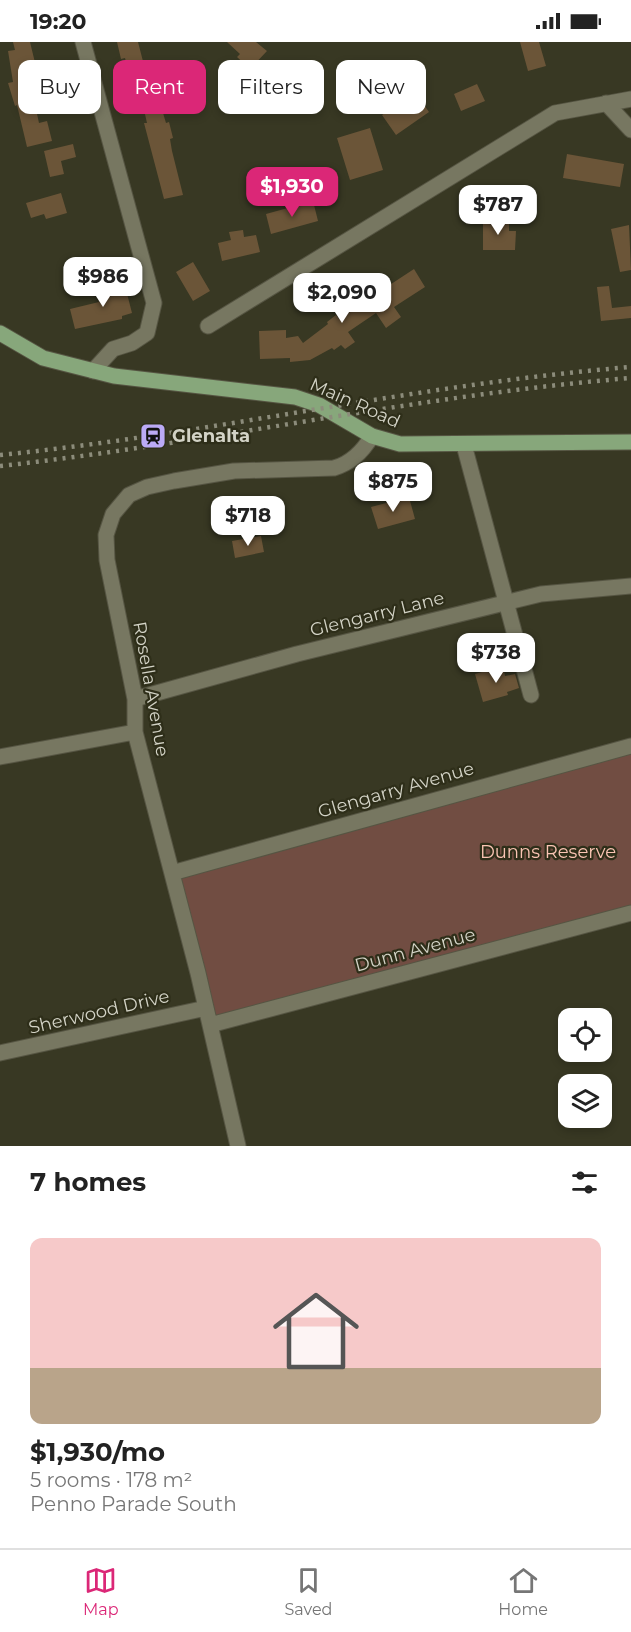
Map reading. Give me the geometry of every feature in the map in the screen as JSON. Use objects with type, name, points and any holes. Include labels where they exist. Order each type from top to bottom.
[{"type":"main road","name":"Main Road","points":[[0,333],[43,358],[114,376],[295,397],[319,405],[372,436],[400,444],[631,442]]},
{"type":"street","points":[[82,42],[154,303],[147,333],[132,343],[113,349],[93,371]]},
{"type":"street","points":[[208,326],[555,113],[631,99]]},
{"type":"street","points":[[606,103],[631,130]]},
{"type":"street","name":"Rosella Avenue","points":[[238,1146],[210,1024],[135,732],[135,699],[107,560],[106,535],[113,514],[129,495],[147,487],[234,471],[334,468],[346,465],[364,450],[372,436]]},
{"type":"street","points":[[464,445],[531,695]]},
{"type":"street","name":"Glengarry Lane","points":[[135,699],[297,654],[541,594],[631,586]]},
{"type":"street","points":[[0,757],[135,732]]},
{"type":"street","name":"Glengarry Avenue","points":[[172,873],[631,746]]},
{"type":"street","name":"Dunn Avenue","points":[[210,1024],[631,913]]},
{"type":"street","name":"Sherwood Drive","points":[[0,1053],[206,1008]]},
{"type":"green space","name":"Dunns Reserve","points":[[631,746],[631,913],[210,1025],[172,873]]},
{"type":"building","points":[[13,42],[30,42],[34,60],[18,60],[18,109],[8,83],[13,82],[8,51],[15,50]]},
{"type":"building","points":[[117,42],[138,42],[143,60],[121,59]]},
{"type":"building","points":[[227,42],[256,42],[267,51],[258,60],[240,60],[237,57],[240,54]]},
{"type":"building","points":[[520,42],[539,42],[546,66],[528,71]]},
{"type":"building","points":[[477,84],[485,101],[461,111],[454,94]]},
{"type":"building","points":[[426,108],[429,112],[396,135],[382,115],[426,114]]},
{"type":"building","points":[[19,114],[37,114],[39,123],[47,121],[52,141],[27,147]]},
{"type":"building","points":[[145,114],[163,114],[166,123],[169,122],[173,138],[170,139],[172,151],[183,195],[164,199],[144,123],[147,123]]},
{"type":"building","points":[[370,128],[383,170],[350,180],[337,138]]},
{"type":"building","points":[[73,144],[76,157],[61,161],[64,174],[50,177],[44,151]]},
{"type":"building","points":[[567,154],[624,164],[620,187],[563,178]]},
{"type":"building","points":[[61,193],[67,213],[46,219],[44,214],[31,218],[26,203]]},
{"type":"building","points":[[313,201],[318,221],[271,234],[266,214]]},
{"type":"building","points":[[483,221],[509,222],[509,231],[516,231],[515,250],[483,250]]},
{"type":"building","points":[[629,225],[631,270],[620,272],[611,229]]},
{"type":"building","points":[[243,230],[244,237],[256,235],[260,252],[222,261],[218,243],[231,240],[229,232]]},
{"type":"building","points":[[193,262],[210,291],[193,301],[176,272]]},
{"type":"building","points":[[414,269],[425,287],[394,307],[401,317],[386,328],[376,313],[348,332],[355,342],[345,349],[341,345],[310,360],[290,362],[290,358],[260,359],[259,331],[286,330],[286,338],[298,336],[303,343],[336,315],[339,319],[366,300],[364,297],[379,286],[382,290]]},
{"type":"building","points":[[124,282],[132,313],[122,316],[122,319],[75,329],[70,309],[99,302],[96,290]]},
{"type":"building","points":[[609,286],[612,308],[631,306],[631,318],[601,321],[597,287]]},
{"type":"building","points":[[409,497],[415,519],[378,529],[371,507]]},
{"type":"building","points":[[261,536],[264,552],[235,558],[232,541]]},
{"type":"building","points":[[503,666],[505,676],[515,674],[519,688],[507,692],[508,695],[483,702],[475,674]]},
{"type":"railway","points":[[0,455],[158,435],[473,385],[631,367]]},
{"type":"railway","points":[[0,466],[158,445],[394,407],[631,378]]},
{"type":"place","name":"Glenalta","points":[[153,436]]}]
